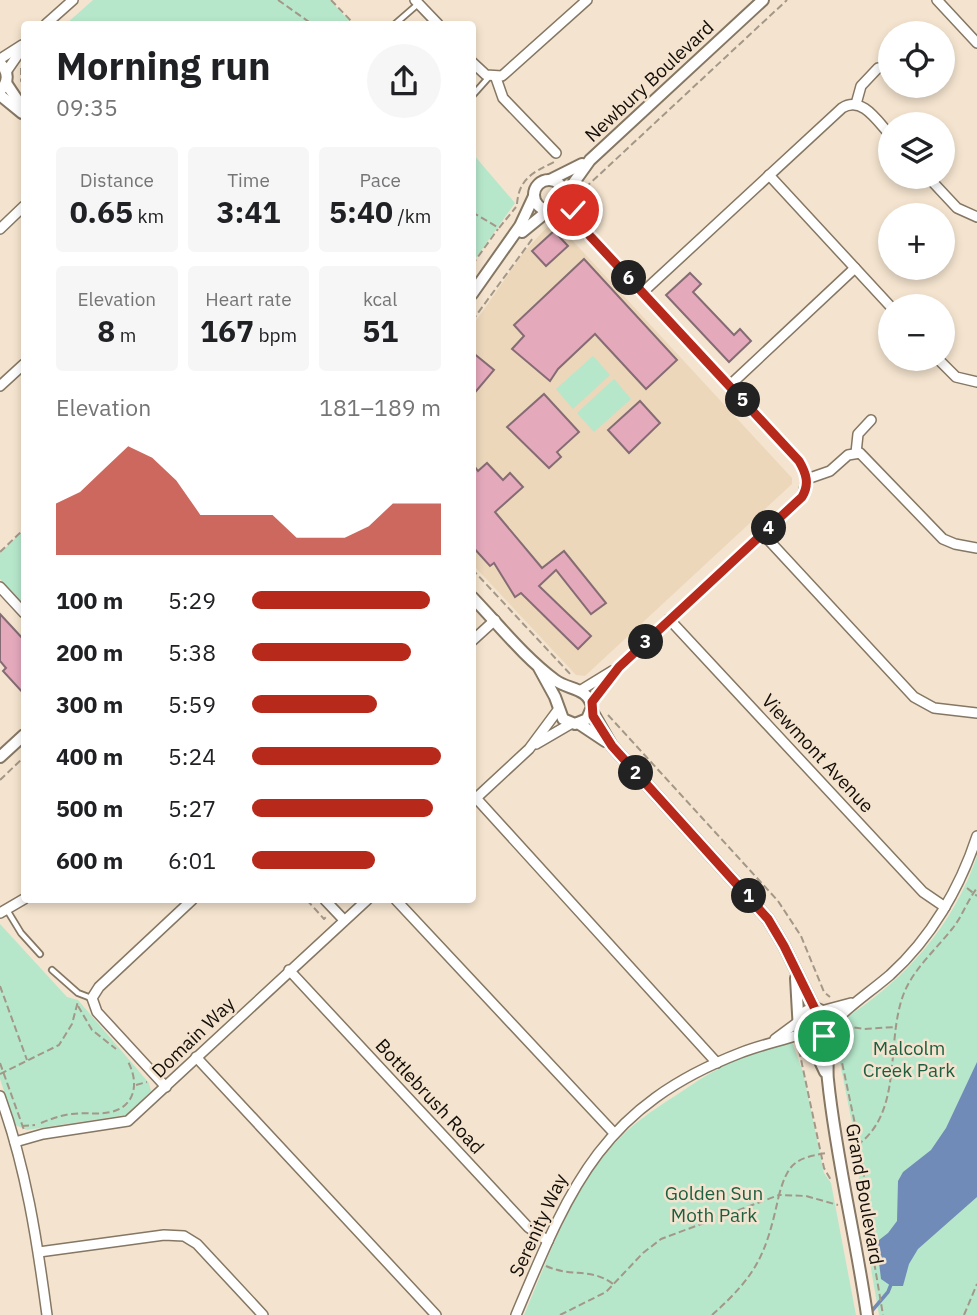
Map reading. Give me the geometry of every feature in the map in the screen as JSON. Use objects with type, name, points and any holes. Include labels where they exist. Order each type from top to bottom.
[{"type":"street","points":[[49,21],[73,0]]},
{"type":"street","points":[[493,77],[511,70],[587,0]]},
{"type":"street","name":"Newbury Boulevard","points":[[565,196],[590,160],[763,0]]},
{"type":"street","points":[[937,0],[977,43]]},
{"type":"street","points":[[417,1],[435,21]]},
{"type":"street","points":[[2,77],[21,49]]},
{"type":"street","points":[[2,77],[21,49]]},
{"type":"street","points":[[476,65],[493,77],[503,98],[556,153]]},
{"type":"street","points":[[856,104],[861,86],[878,68]]},
{"type":"street","points":[[2,77],[21,107]]},
{"type":"street","points":[[856,104],[878,122]]},
{"type":"street","points":[[643,292],[842,108],[856,104]]},
{"type":"street","name":"Newbury Boulevard","points":[[550,180],[590,160]]},
{"type":"street","points":[[769,174],[879,294]]},
{"type":"street","points":[[476,289],[525,219],[539,184],[550,180],[561,186],[590,236],[799,461],[807,479],[802,497],[619,667],[561,696],[558,707],[529,749],[476,798]]},
{"type":"street","points":[[939,189],[957,208],[977,217]]},
{"type":"street","points":[[534,196],[540,207],[551,210],[590,236]]},
{"type":"street","points":[[507,246],[551,210],[560,206],[565,196]]},
{"type":"street","points":[[0,229],[21,209]]},
{"type":"street","points":[[729,386],[855,268]]},
{"type":"street","points":[[0,386],[21,367]]},
{"type":"street","points":[[950,371],[956,377],[977,383]]},
{"type":"street","points":[[856,453],[858,434],[872,421]]},
{"type":"street","points":[[807,479],[830,471],[848,455],[856,453],[869,460],[943,539],[977,548]]},
{"type":"street","points":[[763,534],[914,697],[934,708],[977,713]]},
{"type":"street","points":[[0,587],[21,610]]},
{"type":"street","points":[[476,601],[538,666],[576,690],[596,708],[612,746]]},
{"type":"street","name":"Viewmont Avenue","points":[[669,619],[923,892],[945,907]]},
{"type":"street","points":[[476,637],[495,620]]},
{"type":"street","points":[[538,666],[563,719],[575,723],[612,746],[758,907],[818,1010],[828,1018],[828,1030]]},
{"type":"street","points":[[529,749],[587,719],[619,667]]},
{"type":"street","points":[[0,757],[21,738]]},
{"type":"street","points":[[476,802],[717,1063]]},
{"type":"street","points":[[793,964],[799,1037],[815,1040],[853,1003],[906,959],[945,907],[963,873],[977,836]]},
{"type":"street","points":[[4,912],[21,901]]},
{"type":"street","points":[[166,1087],[97,1012],[92,998],[99,987],[189,903]]},
{"type":"street","points":[[328,903],[344,920]]},
{"type":"street","name":"Domain Way","points":[[15,1142],[128,1121],[364,903]]},
{"type":"street","points":[[399,903],[614,1133]]},
{"type":"street","name":"Bottlebrush Road","points":[[289,970],[527,1227],[548,1241]]},
{"type":"street","points":[[799,1020],[806,1010],[853,1003]]},
{"type":"street","name":"Serenity Way","points":[[771,1042],[799,1020]]},
{"type":"street","name":"Grand Boulevard","points":[[828,1030],[827,1078],[867,1315]]},
{"type":"street","name":"Serenity Way","points":[[516,1315],[573,1189],[614,1133],[650,1102],[717,1063],[771,1042],[799,1037]]},
{"type":"street","name":"Grand Boulevard","points":[[799,1037],[827,1078]]},
{"type":"street","points":[[196,1056],[436,1315]]},
{"type":"street","points":[[0,1096],[15,1142],[39,1252],[47,1315]]},
{"type":"street","points":[[39,1252],[164,1235],[184,1236],[197,1244],[263,1315]]},
{"type":"lane","points":[[398,21],[417,1]]},
{"type":"lane","points":[[476,92],[493,77]]},
{"type":"lane","points":[[4,912],[40,954]]},
{"type":"lane","points":[[52,970],[78,993],[92,998]]},
{"type":"path","points":[[278,0],[308,21]]},
{"type":"path","points":[[331,0],[351,21]]},
{"type":"path","points":[[581,191],[787,0]]},
{"type":"path","points":[[476,260],[517,206]]},
{"type":"path","points":[[476,214],[499,228]]},
{"type":"path","points":[[476,316],[536,235]]},
{"type":"path","points":[[0,552],[21,532]]},
{"type":"path","points":[[476,573],[573,677]]},
{"type":"path","points":[[596,708],[778,901],[806,946],[824,992]]},
{"type":"path","points":[[0,780],[21,760]]},
{"type":"path","points":[[712,1315],[741,1288],[759,1264],[767,1245],[779,1195],[791,1165],[800,1158],[859,1146],[874,1129],[881,1115],[891,1073],[895,1027],[900,1006],[910,981],[953,928],[977,888]]},
{"type":"path","points":[[974,893],[977,896]]},
{"type":"path","points":[[0,986],[27,1060]]},
{"type":"path","points":[[2,1074],[50,1051],[62,1041],[78,1006],[78,1000]]},
{"type":"path","points":[[78,1006],[92,1030],[121,1053]]},
{"type":"path","points":[[839,1016],[843,1026],[839,1050],[864,1175],[862,1190],[883,1315]]},
{"type":"path","points":[[843,1026],[864,1029],[895,1027]]},
{"type":"path","points":[[799,1037],[799,1049],[821,1154]]},
{"type":"path","points":[[22,1126],[69,1114],[103,1114],[117,1110],[131,1098],[135,1085],[132,1070],[124,1057]]},
{"type":"path","points":[[0,1063],[26,1138]]},
{"type":"path","points":[[135,1085],[149,1082],[155,1075]]},
{"type":"path","points":[[560,1315],[596,1299],[662,1238],[779,1195],[806,1196],[838,1205]]},
{"type":"path","points":[[538,1263],[562,1272],[597,1273],[614,1285]]},
{"type":"path","points":[[964,1315],[977,1284]]},
{"type":"shaded area","points":[[548,226],[560,227],[792,478],[792,484],[585,676],[576,675],[476,568],[476,321],[523,253]]},
{"type":"green space","points":[[93,0],[330,0],[349,21],[69,21]]},
{"type":"green space","points":[[476,158],[515,203],[476,258]]},
{"type":"green space","points":[[593,356],[610,375],[573,409],[556,389]]},
{"type":"green space","points":[[614,379],[631,399],[594,432],[577,413]]},
{"type":"green space","points":[[21,533],[21,602],[0,579],[0,553]]},
{"type":"green space","name":"Malcolm Creek Park","points":[[977,856],[977,1315],[879,1315],[857,1188],[861,1168],[837,1048],[841,1021],[885,989],[923,950],[954,906]]},
{"type":"green space","points":[[0,924],[67,997],[78,1000],[149,1083],[151,1091],[126,1115],[27,1130],[15,1125],[0,1079]]},
{"type":"green space","name":"Golden Sun Moth Park","points":[[792,1042],[803,1072],[824,1173],[831,1183],[856,1315],[524,1315],[567,1216],[593,1170],[609,1149],[643,1118],[701,1079],[752,1053]]},
{"type":"water","points":[[977,1062],[977,1197],[918,1249],[909,1264],[903,1286],[891,1286],[881,1279],[877,1246],[879,1240],[897,1221],[898,1181],[903,1172],[931,1150],[946,1128]]},
{"type":"building","points":[[554,231],[568,246],[546,266],[532,251]]},
{"type":"building","points":[[584,259],[677,360],[646,389],[595,334],[558,369],[550,381],[512,349],[524,336],[514,325]]},
{"type":"building","points":[[690,273],[701,284],[693,292],[734,335],[740,329],[751,341],[729,362],[666,295]]},
{"type":"building","points":[[476,355],[494,370],[476,391]]},
{"type":"building","points":[[544,394],[579,432],[557,452],[561,457],[549,468],[507,427]]},
{"type":"building","points":[[640,401],[660,423],[629,453],[608,430]]},
{"type":"building","points":[[487,463],[503,480],[510,473],[523,487],[495,512],[542,568],[564,551],[606,603],[591,614],[556,570],[539,586],[591,636],[578,649],[521,593],[515,597],[494,563],[490,566],[476,550],[476,468],[478,471]]},
{"type":"building","points":[[0,614],[21,637],[21,691],[3,671],[6,668],[0,661]]},
{"type":"waterway","points":[[870,1313],[888,1292],[892,1282]]},
{"type":"route","points":[[573,210],[590,236],[799,461],[805,472],[807,486],[802,497],[619,667],[592,702],[592,711],[612,746],[768,919],[815,1009],[828,1018],[829,1027],[824,1036]]}]
